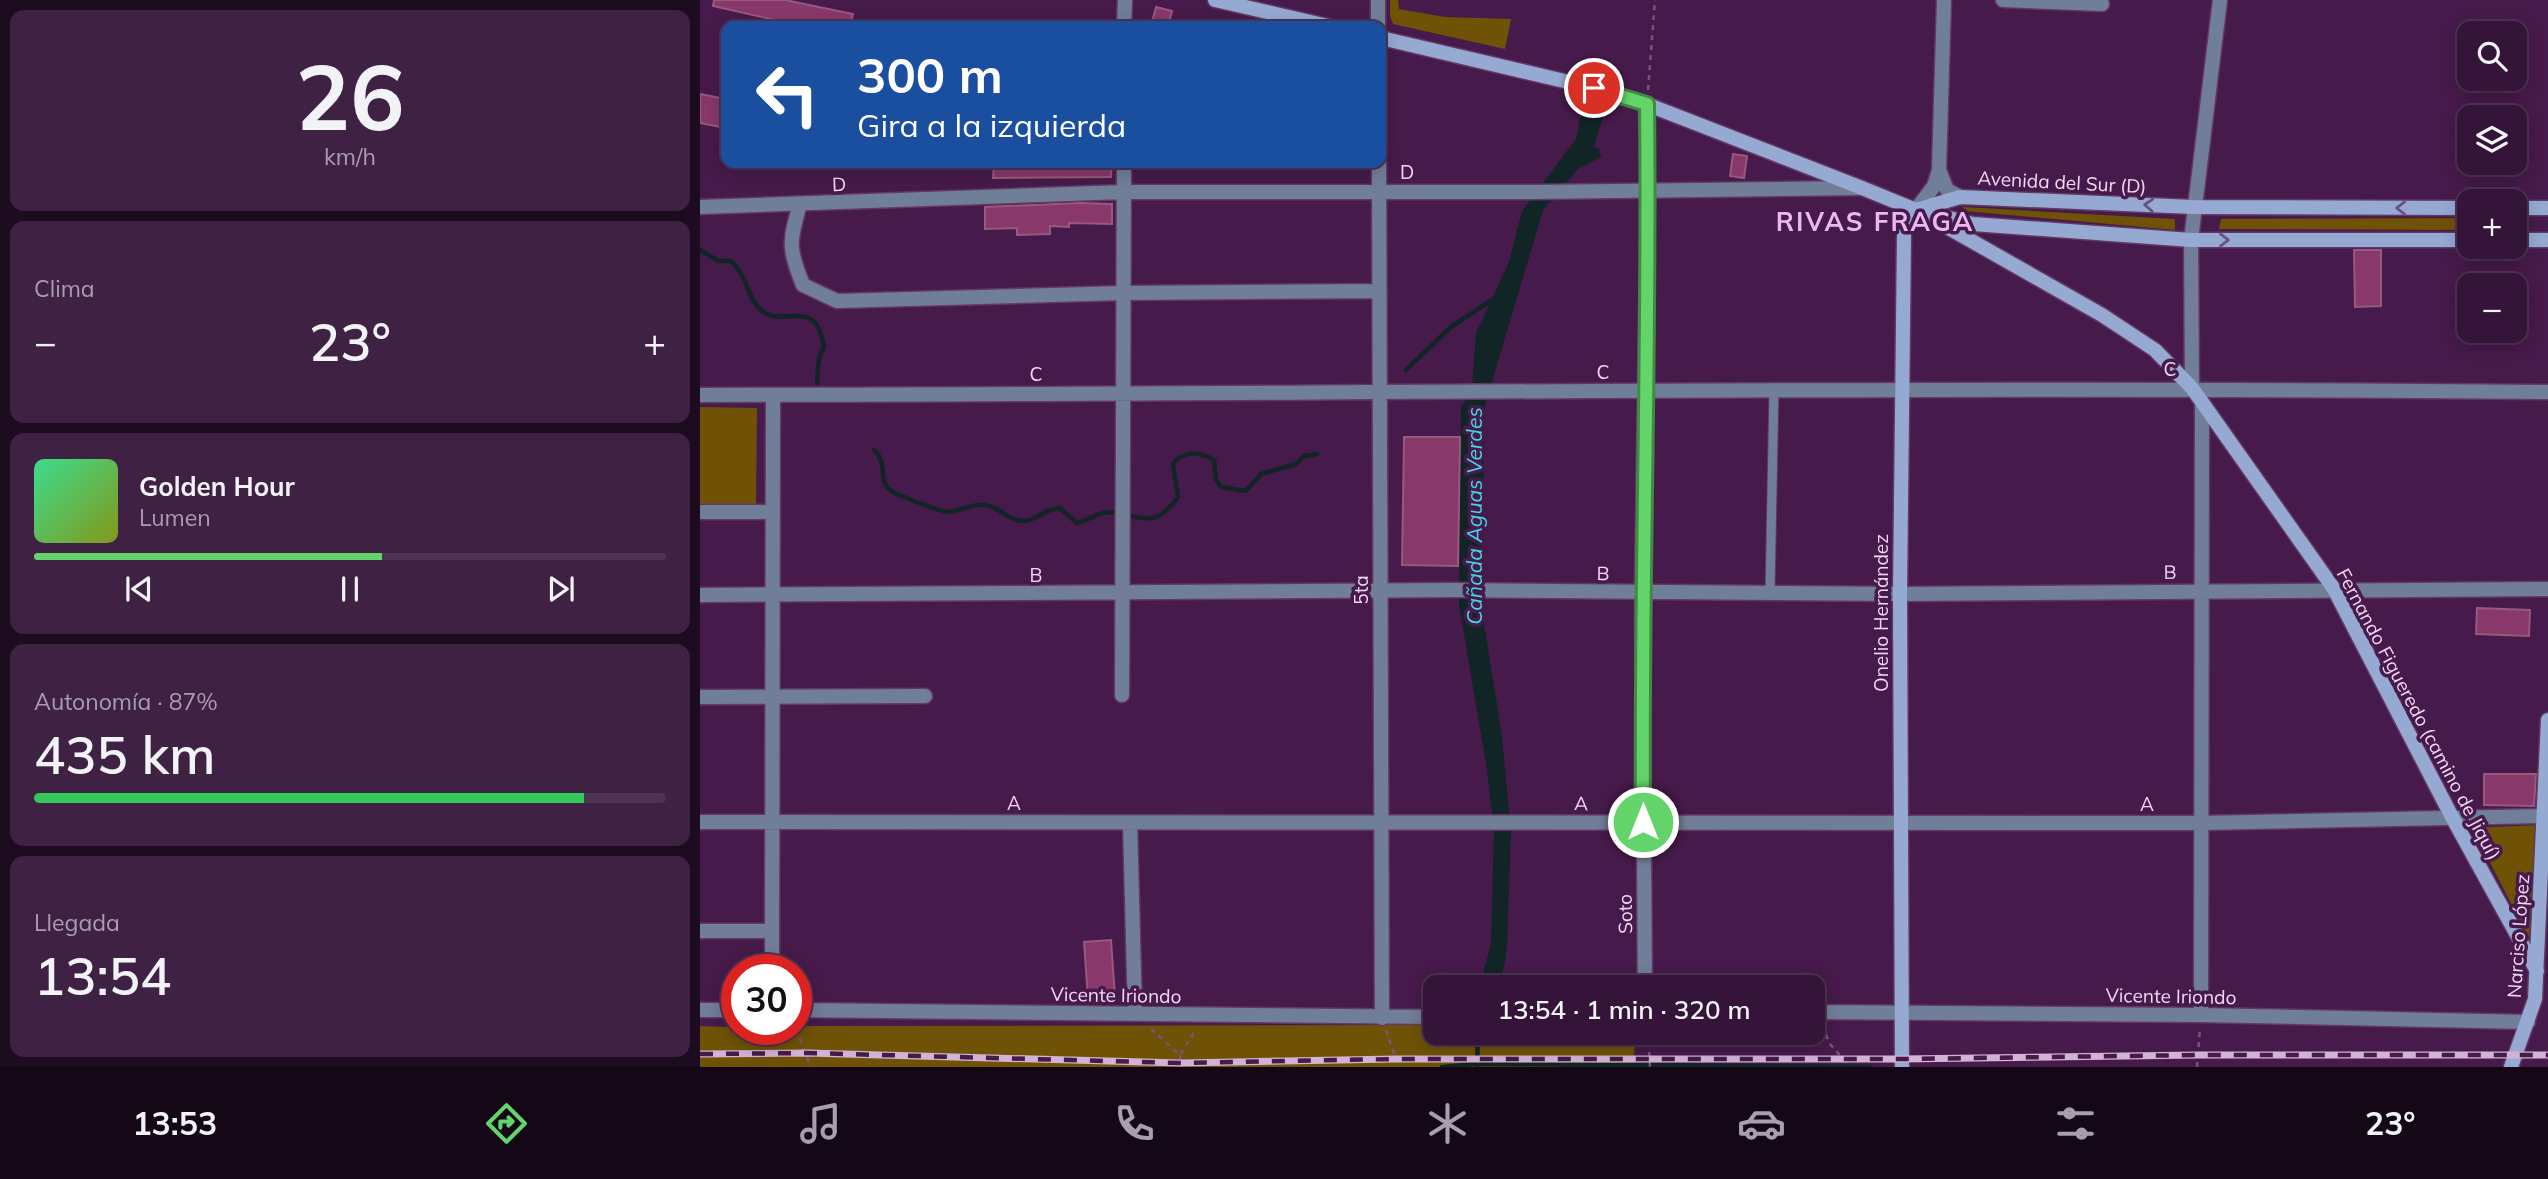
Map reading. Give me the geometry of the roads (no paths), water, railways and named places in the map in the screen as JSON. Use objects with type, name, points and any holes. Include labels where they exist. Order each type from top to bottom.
[{"type":"street","points":[[1124,21],[1125,0]]},
{"type":"street","points":[[1214,0],[1306,21]]},
{"type":"street","points":[[1378,0],[1378,21]]},
{"type":"street","name":"Onelio Hernández","points":[[1902,1065],[1900,594],[1904,235],[1906,222],[1934,186],[1939,170],[1944,0]]},
{"type":"street","points":[[2003,0],[2102,4]]},
{"type":"street","points":[[2192,388],[2193,207],[2220,0]]},
{"type":"street","name":"Fernando Figueredo (camino de Jiquí)","points":[[1386,39],[1577,84],[1647,104],[1862,188],[1916,210],[2102,315],[2155,350],[2192,388],[2334,589],[2452,817],[2537,971]]},
{"type":"street","name":"Soto","points":[[1645,975],[1642,593],[1647,104]]},
{"type":"street","points":[[1122,695],[1124,168]]},
{"type":"street","name":"5ta","points":[[1379,168],[1382,1018]]},
{"type":"street","points":[[1939,170],[1947,190],[1960,197]]},
{"type":"street","name":"D","points":[[700,207],[1124,192],[1534,192],[1862,188]]},
{"type":"street","name":"Avenida del Sur (D)","points":[[1916,210],[1960,197],[2193,207],[2457,208]]},
{"type":"street","points":[[800,204],[790,239],[792,256],[803,285],[837,301],[1123,293],[1378,291]]},
{"type":"street","points":[[2527,208],[2548,208]]},
{"type":"street","points":[[1916,210],[1973,224],[2191,240],[2457,240]]},
{"type":"street","points":[[1972,242],[1967,229],[1973,224]]},
{"type":"street","points":[[2527,240],[2548,240]]},
{"type":"street","name":"C","points":[[700,395],[2192,388],[2548,392]]},
{"type":"street","points":[[772,954],[773,395]]},
{"type":"street","points":[[2201,1014],[2202,403]]},
{"type":"street","points":[[700,512],[773,512]]},
{"type":"street","name":"B","points":[[700,595],[1453,590],[1900,594],[2548,589]]},
{"type":"street","points":[[700,697],[925,696]]},
{"type":"street","name":"Narciso López","points":[[2512,1066],[2528,1022],[2541,1000],[2537,971],[2548,720]]},
{"type":"street","name":"A","points":[[700,822],[2201,823],[2545,816]]},
{"type":"street","points":[[1130,823],[1135,1014]]},
{"type":"street","points":[[700,931],[772,932]]},
{"type":"street","points":[[700,1010],[721,1010]]},
{"type":"street","name":"Vicente Iriondo","points":[[812,1010],[1423,1017]]},
{"type":"street","name":"Vicente Iriondo","points":[[1825,1012],[2201,1014],[2528,1022]]},
{"type":"lane","points":[[1770,592],[1774,389]]},
{"type":"water","points":[[1582,110],[1604,113],[1594,147],[1599,149],[1601,157],[1578,169],[1543,210],[1485,405],[1481,604],[1502,737],[1511,831],[1505,963],[1502,975],[1482,975],[1491,945],[1494,829],[1459,604],[1461,406],[1472,387],[1476,333],[1509,262],[1522,211],[1576,139]]},
{"type":"waterway","points":[[700,250],[719,261],[731,261],[741,274],[753,301],[762,311],[778,317],[803,316],[816,325],[824,346],[818,362],[817,383]]},
{"type":"waterway","points":[[1406,370],[1452,326],[1492,300]]},
{"type":"waterway","points":[[874,450],[881,460],[884,480],[889,489],[945,512],[986,505],[1014,519],[1025,521],[1060,508],[1077,523],[1104,512],[1138,518],[1162,514],[1178,497],[1173,464],[1186,455],[1209,457],[1214,460],[1216,480],[1221,487],[1246,491],[1261,474],[1296,464],[1304,456],[1317,454]]},
{"type":"waterway","name":"Cañada Aguas Verdes","points":[[1477,1067],[1478,1045]]},
{"type":"waterway","points":[[1442,1067],[1476,1064],[1871,1067]]},
{"type":"railway","points":[[700,1054],[807,1053],[1181,1063],[1396,1059],[2548,1055]]},
{"type":"district","name":"RIVAS FRAGA","points":[[1875,222]]}]
